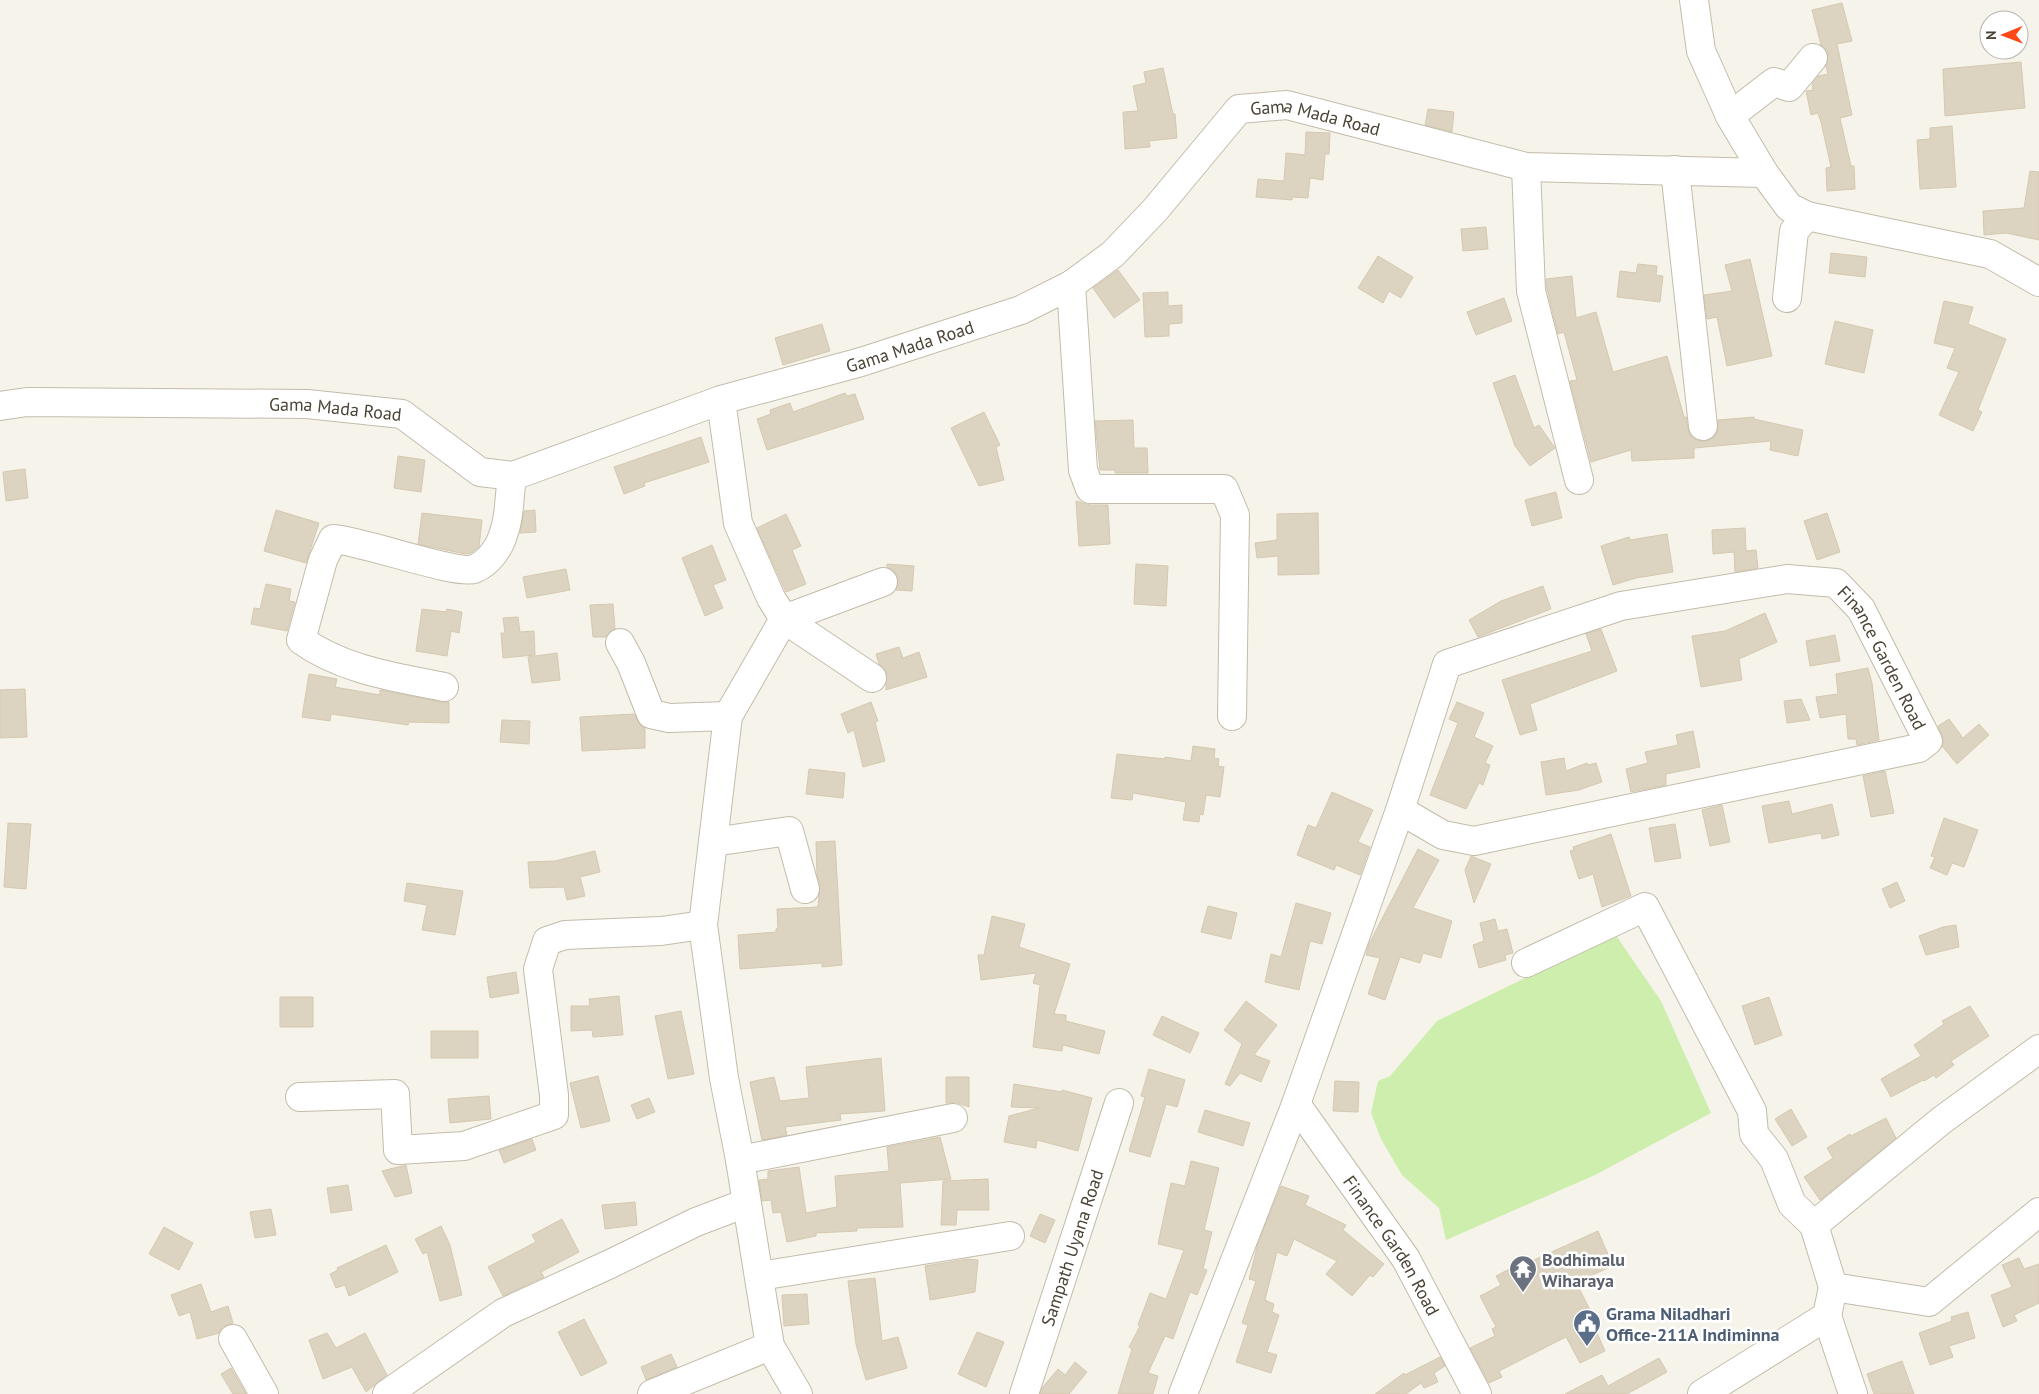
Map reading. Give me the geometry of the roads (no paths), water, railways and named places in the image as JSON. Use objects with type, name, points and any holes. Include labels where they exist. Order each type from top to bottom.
[{"type":"street","points":[[1694,0],[1701,52],[1730,116],[1764,172],[1789,207],[1807,216],[1990,254],[2039,282]]},
{"type":"street","points":[[1730,116],[1774,82],[1789,87],[1813,58]]},
{"type":"street","name":"Gama Mada Road","points":[[0,406],[27,402],[307,404],[402,414],[480,472],[513,476],[721,400],[780,382],[861,362],[1011,313],[1071,285],[1113,254],[1156,210],[1239,109],[1287,105],[1526,167],[1764,172]]},
{"type":"street","points":[[1526,167],[1531,291],[1579,480]]},
{"type":"street","points":[[1676,170],[1703,426]]},
{"type":"street","points":[[1787,298],[1794,231],[1807,216]]},
{"type":"street","points":[[1071,285],[1083,470],[1090,489],[1224,489],[1235,515],[1232,716]]},
{"type":"street","points":[[721,400],[738,523],[771,598],[784,619],[872,678]]},
{"type":"street","points":[[444,687],[366,671],[313,649],[300,640],[323,560],[333,539],[384,549],[460,570],[474,569],[490,560],[504,533],[510,509],[509,488],[513,476]]},
{"type":"street","name":"Finance Garden Road","points":[[1184,1394],[1296,1104],[1400,810],[1447,664],[1622,606],[1787,579],[1836,583],[1861,609],[1928,741],[1919,748],[1474,841],[1443,835],[1400,810]]},
{"type":"street","points":[[798,1394],[770,1346],[760,1276],[724,1078],[703,925],[728,716],[784,619],[883,582]]},
{"type":"street","points":[[620,643],[631,663],[651,714],[669,718],[728,716]]},
{"type":"street","points":[[1547,811],[1621,792],[1621,810]]},
{"type":"street","points":[[713,842],[789,831],[804,888]]},
{"type":"street","points":[[1526,963],[1645,907],[1752,1111],[1754,1134],[1774,1159],[1792,1204],[1814,1225],[1833,1287],[1827,1316],[1853,1394]]},
{"type":"street","points":[[300,1097],[395,1094],[398,1150],[464,1146],[554,1115],[554,1095],[538,969],[547,941],[565,935],[661,931],[703,925]]},
{"type":"street","points":[[1814,1225],[1942,1120],[2039,1049]]},
{"type":"street","name":"Sampath Uyana Road","points":[[1024,1394],[1119,1103]]},
{"type":"street","name":"Finance Garden Road","points":[[1296,1104],[1406,1259],[1477,1394]]},
{"type":"street","points":[[740,1160],[953,1118]]},
{"type":"street","points":[[387,1394],[503,1313],[696,1222],[746,1203]]},
{"type":"street","points":[[1833,1287],[1929,1302],[2039,1212]]},
{"type":"street","points":[[760,1276],[1010,1236]]},
{"type":"street","points":[[1702,1394],[1827,1316]]},
{"type":"street","points":[[233,1339],[264,1394]]},
{"type":"street","points":[[652,1394],[770,1346]]},
{"type":"place","name":"Bodhimalu Wiharaya","points":[[1523,1293]]},
{"type":"place","name":"Grama Niladhari Office-211A Indiminna","points":[[1587,1347]]}]
